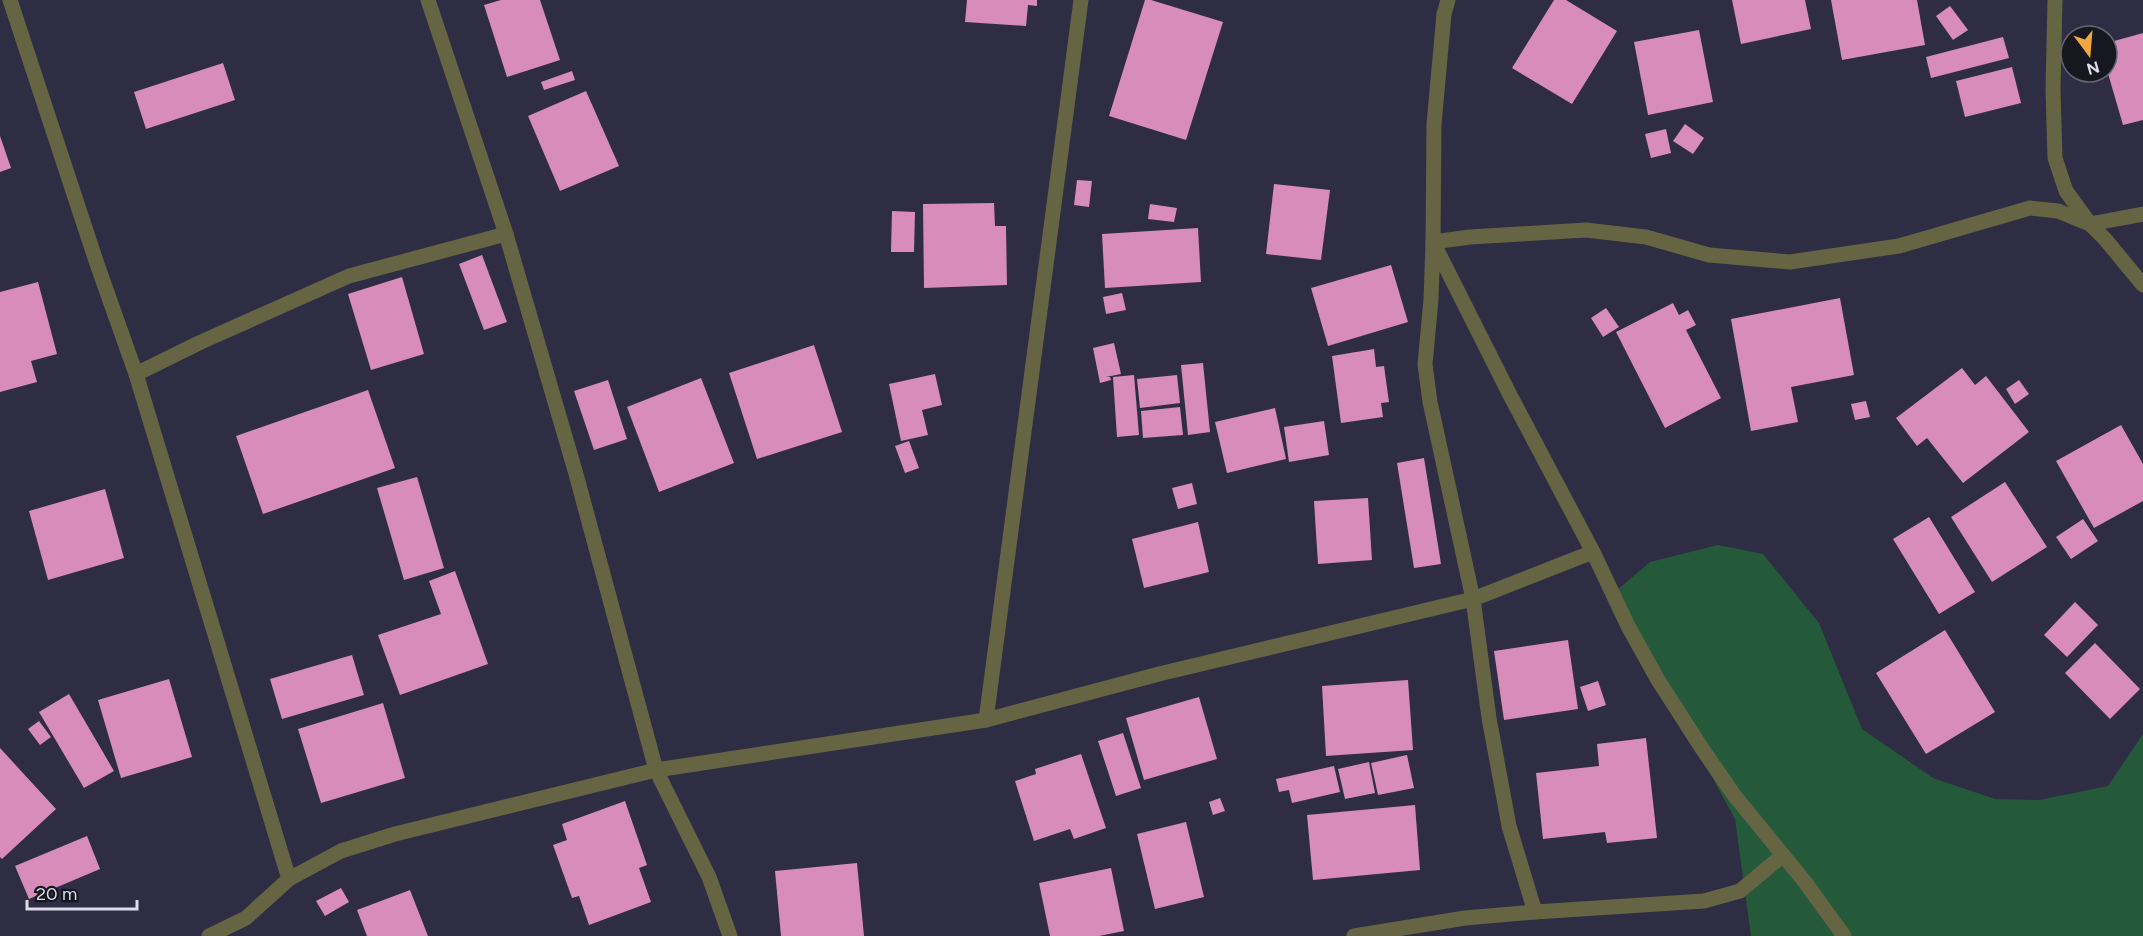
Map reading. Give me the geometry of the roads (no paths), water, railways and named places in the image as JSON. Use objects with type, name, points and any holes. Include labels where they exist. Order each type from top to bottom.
[{"type":"street","points":[[10,0],[97,264],[136,374],[289,879]]},
{"type":"street","points":[[428,0],[506,234],[576,474],[656,770],[709,877],[730,936]]},
{"type":"street","points":[[986,720],[1081,0]]},
{"type":"street","points":[[1448,0],[1444,14],[1434,124],[1433,242],[1425,364],[1473,599],[1489,718],[1509,826],[1535,912]]},
{"type":"street","points":[[2055,0],[2053,89],[2055,158],[2066,191],[2090,224],[2143,285]]},
{"type":"street","points":[[1433,242],[1470,237],[1586,230],[1646,237],[1708,255],[1790,262],[1899,246],[2030,208],[2058,211],[2090,224],[2143,214]]},
{"type":"street","points":[[136,374],[201,342],[349,276],[506,234]]},
{"type":"street","points":[[1433,242],[1593,552],[1628,626],[1658,680],[1734,795],[1844,936]]},
{"type":"street","points":[[209,936],[246,918],[289,879],[341,851],[395,834],[656,770],[986,720],[1159,674],[1473,599],[1593,552]]},
{"type":"street","points":[[1354,936],[1465,918],[1704,902],[1740,891],[1783,855]]}]
